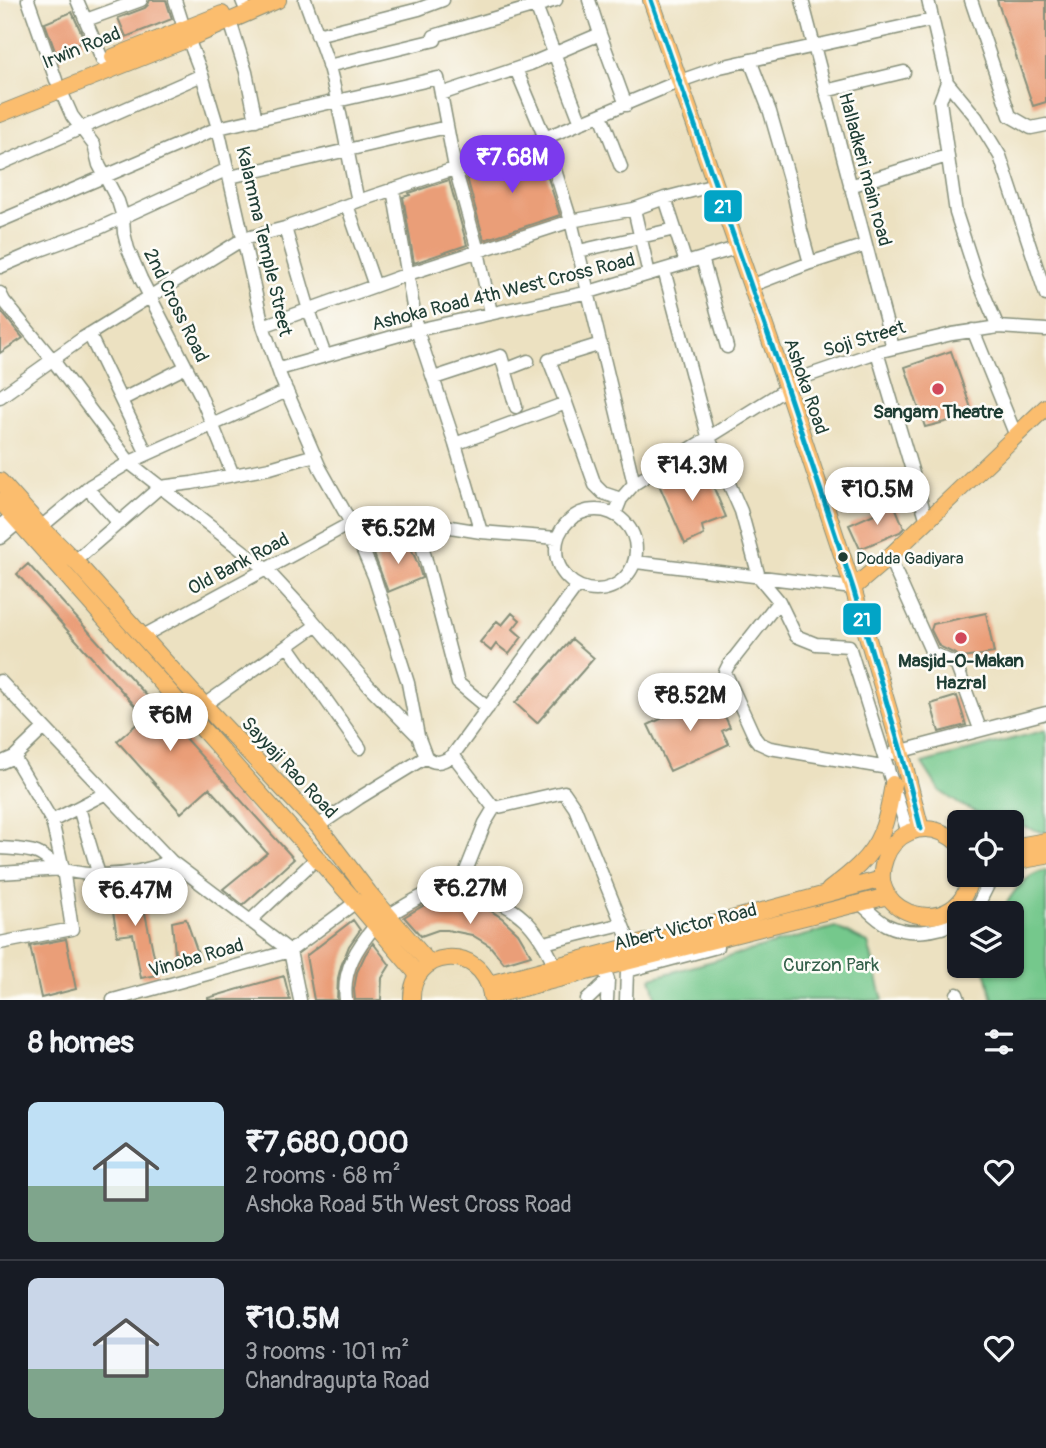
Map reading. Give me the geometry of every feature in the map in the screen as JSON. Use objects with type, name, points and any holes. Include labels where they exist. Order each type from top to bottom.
[{"type":"main road","points":[[0,114],[59,84],[186,34],[230,21],[278,0]]},
{"type":"main road","name":"Ashoka Road","points":[[651,0],[853,588],[901,751],[915,831]]},
{"type":"main road","name":"Irwin Road","points":[[0,102],[59,84],[103,61],[186,34],[247,2]]},
{"type":"main road","points":[[853,588],[1046,407]]},
{"type":"main road","name":"Sayyaji Rao Road","points":[[0,481],[318,826],[389,915],[424,969]]},
{"type":"main road","name":"Sayyaji Rao Road","points":[[0,501],[10,521],[376,925],[424,969]]},
{"type":"main road","points":[[825,894],[872,851],[882,832],[893,784]]},
{"type":"main road","points":[[947,834],[936,830],[915,831],[896,841],[887,852],[882,879],[893,901],[910,914],[925,917],[939,915],[952,908],[962,898],[968,887]]},
{"type":"main road","points":[[1024,846],[1046,841]]},
{"type":"main road","points":[[1024,860],[1046,856]]},
{"type":"main road","name":"Albert Victor Road","points":[[490,993],[555,966],[882,879]]},
{"type":"main road","name":"Albert Victor Road","points":[[490,993],[606,974],[860,903],[893,901]]},
{"type":"main road","points":[[412,1000],[413,985],[424,969],[441,959],[453,958],[475,965],[483,974],[490,993]]},
{"type":"street","name":"2nd Cross Road","points":[[28,0],[72,116],[94,145],[99,165],[118,201],[128,249],[186,367],[233,475]]},
{"type":"street","points":[[77,0],[103,61]]},
{"type":"street","points":[[86,20],[141,0]]},
{"type":"street","name":"Kalamma Temple Street","points":[[175,0],[218,128],[263,326],[315,455],[351,523],[374,576],[408,683],[418,736]]},
{"type":"street","points":[[305,0],[337,101],[353,203],[375,286]]},
{"type":"street","points":[[317,35],[419,9],[443,0]]},
{"type":"street","points":[[328,66],[435,40],[435,36],[440,34],[556,0]]},
{"type":"street","points":[[589,0],[626,104]]},
{"type":"street","name":"Halladkeri main road","points":[[802,0],[893,348]]},
{"type":"street","points":[[928,0],[947,82],[976,117],[1000,156],[1046,295]]},
{"type":"street","points":[[971,0],[1010,116],[1031,128],[1046,125]]},
{"type":"street","points":[[536,6],[581,123]]},
{"type":"street","points":[[0,397],[89,334],[243,239],[285,228],[545,138],[720,67],[932,20]]},
{"type":"street","points":[[230,21],[246,72],[256,120]]},
{"type":"street","points":[[441,94],[554,55],[600,34]]},
{"type":"street","points":[[750,60],[770,112],[810,263]]},
{"type":"street","points":[[516,69],[545,138],[571,221],[634,484]]},
{"type":"street","points":[[825,91],[904,72]]},
{"type":"street","points":[[0,164],[202,75]]},
{"type":"street","points":[[0,221],[218,128],[439,78],[455,168],[478,251],[491,313]]},
{"type":"street","points":[[947,82],[940,101],[956,213],[977,278],[998,327]]},
{"type":"street","points":[[601,115],[621,167]]},
{"type":"street","points":[[0,267],[229,173],[447,127]]},
{"type":"street","points":[[850,186],[947,156]]},
{"type":"street","points":[[263,326],[408,274],[571,221],[634,209],[715,185]]},
{"type":"street","points":[[393,189],[417,330],[481,532]]},
{"type":"street","points":[[665,198],[686,263]]},
{"type":"street","points":[[634,209],[649,274]]},
{"type":"street","points":[[285,228],[325,356]]},
{"type":"street","points":[[579,251],[675,229]]},
{"type":"street","points":[[750,286],[866,245]]},
{"type":"street","name":"Ashoka Road 4th West Cross Road","points":[[279,369],[417,330],[589,292],[736,248]]},
{"type":"street","points":[[702,258],[727,347]]},
{"type":"street","points":[[664,270],[708,436],[741,511],[759,577],[779,601],[796,636],[816,644],[849,646],[893,784],[915,831]]},
{"type":"street","points":[[0,292],[4,301],[130,462],[266,569],[369,686],[418,736],[426,757],[430,760],[442,762],[453,755],[577,586]]},
{"type":"street","name":"Soji Street","points":[[615,514],[621,499],[634,484],[807,376],[877,352],[973,330],[998,327],[1046,330]]},
{"type":"street","points":[[973,330],[1016,436]]},
{"type":"street","points":[[89,334],[147,454]]},
{"type":"street","points":[[601,344],[549,360],[595,485],[603,493],[621,499]]},
{"type":"street","points":[[877,352],[927,521]]},
{"type":"street","points":[[433,379],[501,356],[516,407]]},
{"type":"street","points":[[505,370],[528,361]]},
{"type":"street","points":[[121,400],[186,367]]},
{"type":"street","points":[[41,527],[87,488],[130,462],[287,391]]},
{"type":"street","points":[[455,444],[566,403]]},
{"type":"street","points":[[75,561],[160,487],[270,468],[315,455]]},
{"type":"street","points":[[87,488],[119,523]]},
{"type":"street","points":[[601,510],[615,514],[634,534],[637,548],[631,573],[612,588],[600,591],[577,586],[561,571],[555,549],[557,538],[574,516],[601,510]]},
{"type":"street","points":[[351,523],[408,520],[481,532],[557,538]]},
{"type":"street","points":[[0,538],[10,521]]},
{"type":"street","points":[[416,522],[458,683],[488,709]]},
{"type":"street","name":"Old Bank Road","points":[[142,636],[351,523]]},
{"type":"street","points":[[889,557],[932,653],[956,664],[980,729]]},
{"type":"street","points":[[635,562],[853,588]]},
{"type":"street","points":[[779,601],[725,672],[755,738],[764,746],[887,762],[901,751],[1046,712]]},
{"type":"street","points":[[204,705],[317,625]]},
{"type":"street","points":[[288,646],[360,748]]},
{"type":"street","points":[[0,681],[171,861],[290,951],[300,1000]]},
{"type":"street","points":[[0,763],[14,757],[44,728]]},
{"type":"street","points":[[453,755],[494,808]]},
{"type":"street","points":[[0,943],[72,929],[52,821],[14,757]]},
{"type":"street","points":[[318,826],[426,757]]},
{"type":"street","points":[[464,876],[485,823],[494,808],[564,792],[575,808],[631,946]]},
{"type":"street","points":[[52,821],[106,793]]},
{"type":"street","points":[[79,808],[99,875]]},
{"type":"street","points":[[0,848],[37,853],[63,869]]},
{"type":"street","points":[[250,921],[317,858]]},
{"type":"street","points":[[0,873],[63,869],[99,875],[123,875],[149,870],[171,861]]},
{"type":"street","points":[[389,915],[435,890],[488,897],[515,910],[544,943],[555,966]]},
{"type":"street","points":[[887,925],[893,901]]},
{"type":"street","points":[[290,951],[356,902]]},
{"type":"street","points":[[626,1000],[627,971],[842,914],[860,903],[887,925],[905,930],[927,931],[947,927]]},
{"type":"street","points":[[544,943],[622,924]]},
{"type":"street","points":[[346,1000],[346,977],[352,958],[376,925]]},
{"type":"street","name":"Vinoba Road","points":[[121,999],[290,951]]},
{"type":"street","points":[[587,1000],[606,974]]},
{"type":"street","points":[[606,974],[607,1000]]},
{"type":"street","points":[[626,984],[634,1000]]},
{"type":"green space","points":[[1046,730],[1046,833],[1024,827],[1024,810],[972,810],[959,804],[940,791],[922,763]]},
{"type":"green space","points":[[1046,870],[1046,1000],[993,1000],[987,978],[1024,978],[1024,901],[1009,901],[1019,887],[1024,887],[1024,881]]},
{"type":"green space","name":"Curzon Park","points":[[835,927],[868,943],[883,1000],[657,1000],[651,978]]},
{"type":"building","points":[[150,0],[166,0],[172,19],[126,37],[118,18],[145,8]]},
{"type":"building","points":[[997,0],[1046,0],[1046,102],[1033,106]]},
{"type":"building","points":[[72,12],[85,41],[58,53],[59,62],[45,23]]},
{"type":"building","points":[[539,150],[560,215],[484,240],[466,174]]},
{"type":"building","points":[[449,180],[467,245],[414,263],[403,197]]},
{"type":"building","points":[[0,310],[23,338],[0,353]]},
{"type":"building","name":"Sangam Theatre","points":[[951,351],[972,411],[953,420],[925,427],[905,367]]},
{"type":"building","points":[[706,469],[726,517],[702,526],[704,535],[685,544],[657,480],[677,471],[682,479]]},
{"type":"building","points":[[894,504],[904,528],[860,549],[849,525]]},
{"type":"building","points":[[407,539],[422,578],[388,592],[374,554]]},
{"type":"building","points":[[28,564],[294,859],[243,905],[223,889],[267,853],[209,788],[181,813],[117,741],[145,717],[17,574]]},
{"type":"building","points":[[512,613],[520,620],[513,629],[522,637],[509,654],[496,644],[491,651],[480,642],[497,621],[502,625]]},
{"type":"building","name":"Masjid-O-Makan Hazral","points":[[986,613],[994,653],[963,658],[939,646],[931,630],[933,624]]},
{"type":"building","points":[[572,639],[594,658],[537,723],[515,703]]},
{"type":"building","points":[[957,696],[966,725],[939,732],[931,704]]},
{"type":"building","points":[[706,697],[712,710],[720,706],[730,727],[722,731],[729,744],[670,771],[648,725]]},
{"type":"building","points":[[140,889],[158,975],[141,978],[133,934],[117,936],[110,893]]},
{"type":"building","points":[[446,901],[491,911],[518,933],[531,955],[504,963],[490,946],[472,935],[438,930],[421,936],[404,917],[428,903]]},
{"type":"building","points":[[186,919],[200,959],[181,966],[175,953],[172,922]]},
{"type":"building","points":[[353,920],[360,930],[349,946],[341,966],[337,1000],[314,1000],[306,956]]},
{"type":"building","points":[[66,939],[76,989],[41,998],[30,946]]},
{"type":"building","points":[[373,943],[390,965],[382,978],[381,1000],[355,1000],[357,972]]},
{"type":"building","points":[[284,976],[290,1000],[208,1000],[208,998]]},
{"type":"transit line","name":"21","points":[[651,0],[787,389],[853,588],[921,829]]},
{"type":"place","name":"Sangam Theatre","points":[[938,389]]},
{"type":"place","name":"Dodda Gadiyara","points":[[843,557]]},
{"type":"place","name":"Masjid-O-Makan Hazral","points":[[961,638]]}]
